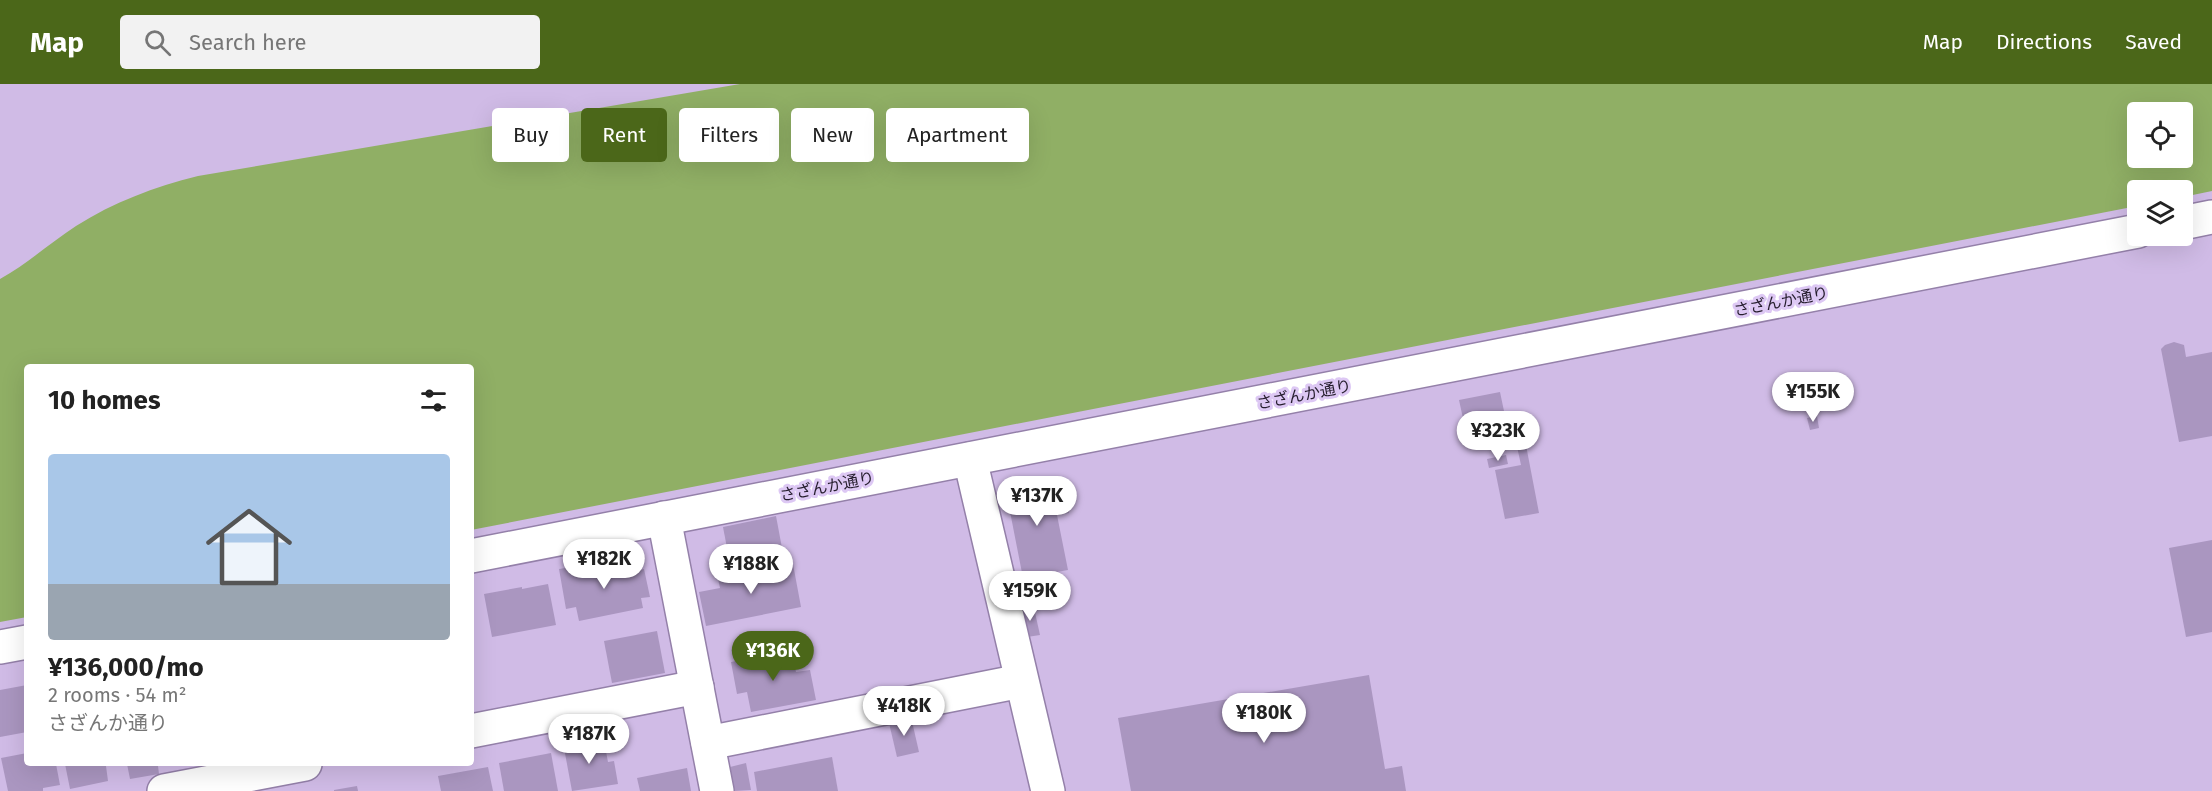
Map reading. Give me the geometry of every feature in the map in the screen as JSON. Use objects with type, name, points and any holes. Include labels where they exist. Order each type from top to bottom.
[{"type":"street","points":[[2193,221],[2212,217]]},
{"type":"street","name":"さざんか通り","points":[[474,555],[2127,233]]},
{"type":"street","points":[[970,459],[1048,791]]},
{"type":"street","points":[[664,518],[717,791]]},
{"type":"street","points":[[0,647],[24,643]]},
{"type":"street","points":[[708,743],[1022,681]]},
{"type":"street","points":[[474,730],[697,687]]},
{"type":"street","points":[[164,791],[286,772]]},
{"type":"green space","points":[[740,84],[2212,84],[2212,191],[2193,195],[2193,180],[2127,180],[2127,208],[474,529],[474,364],[24,364],[24,618],[0,622],[0,279],[76,226],[150,190],[198,176],[492,126],[492,162],[569,162],[569,113],[581,111],[581,162],[667,162],[667,108],[599,108]]},
{"type":"building","points":[[2174,342],[2184,345],[2186,357],[2212,352],[2212,436],[2179,442],[2161,349]]},
{"type":"building","points":[[1500,392],[1509,435],[1476,441],[1472,421],[1464,423],[1459,400]]},
{"type":"building","points":[[1817,416],[1819,428],[1810,430],[1807,418]]},
{"type":"building","points":[[1525,440],[1539,513],[1505,519],[1495,470],[1521,465],[1516,442]]},
{"type":"building","points":[[1506,455],[1508,464],[1489,468],[1487,459]]},
{"type":"building","points":[[1050,477],[1054,501],[1066,498],[1069,513],[1057,515],[1068,570],[1023,578],[1005,486]]},
{"type":"building","points":[[776,516],[785,564],[732,574],[723,527]]},
{"type":"building","points":[[2212,540],[2212,632],[2186,637],[2169,548]]},
{"type":"building","points":[[634,561],[636,571],[644,569],[650,597],[641,598],[643,608],[579,621],[576,607],[566,609],[559,569],[577,566],[579,571]]},
{"type":"building","points":[[793,564],[801,607],[706,626],[699,592],[720,588],[718,579]]},
{"type":"building","points":[[548,584],[556,625],[492,637],[484,594]]},
{"type":"building","points":[[1034,608],[1040,635],[1027,637],[1021,610]]},
{"type":"building","points":[[657,631],[665,673],[612,683],[604,641]]},
{"type":"building","points":[[792,651],[796,672],[810,670],[816,700],[751,712],[747,692],[737,694],[731,662]]},
{"type":"building","points":[[1369,675],[1385,769],[1402,766],[1406,791],[1131,791],[1118,718]]},
{"type":"building","points":[[24,686],[24,733],[0,737],[0,690]]},
{"type":"building","points":[[911,717],[919,752],[897,757],[889,723]]},
{"type":"building","points":[[597,736],[598,742],[604,741],[608,762],[614,761],[618,784],[572,791],[564,748],[570,747],[569,742]]},
{"type":"building","points":[[551,753],[558,791],[504,791],[499,763]]},
{"type":"building","points":[[24,754],[24,766],[56,766],[60,785],[43,788],[43,791],[8,791],[1,758]]},
{"type":"building","points":[[832,757],[838,791],[757,791],[754,772]]},
{"type":"building","points":[[746,763],[751,790],[734,791],[730,767]]},
{"type":"building","points":[[65,766],[106,766],[108,781],[70,789]]},
{"type":"building","points":[[127,766],[158,766],[159,774],[130,779]]},
{"type":"building","points":[[488,767],[493,791],[441,791],[438,776]]},
{"type":"building","points":[[687,768],[691,791],[640,791],[637,778]]},
{"type":"building","points":[[357,786],[358,791],[334,791],[334,790]]}]
